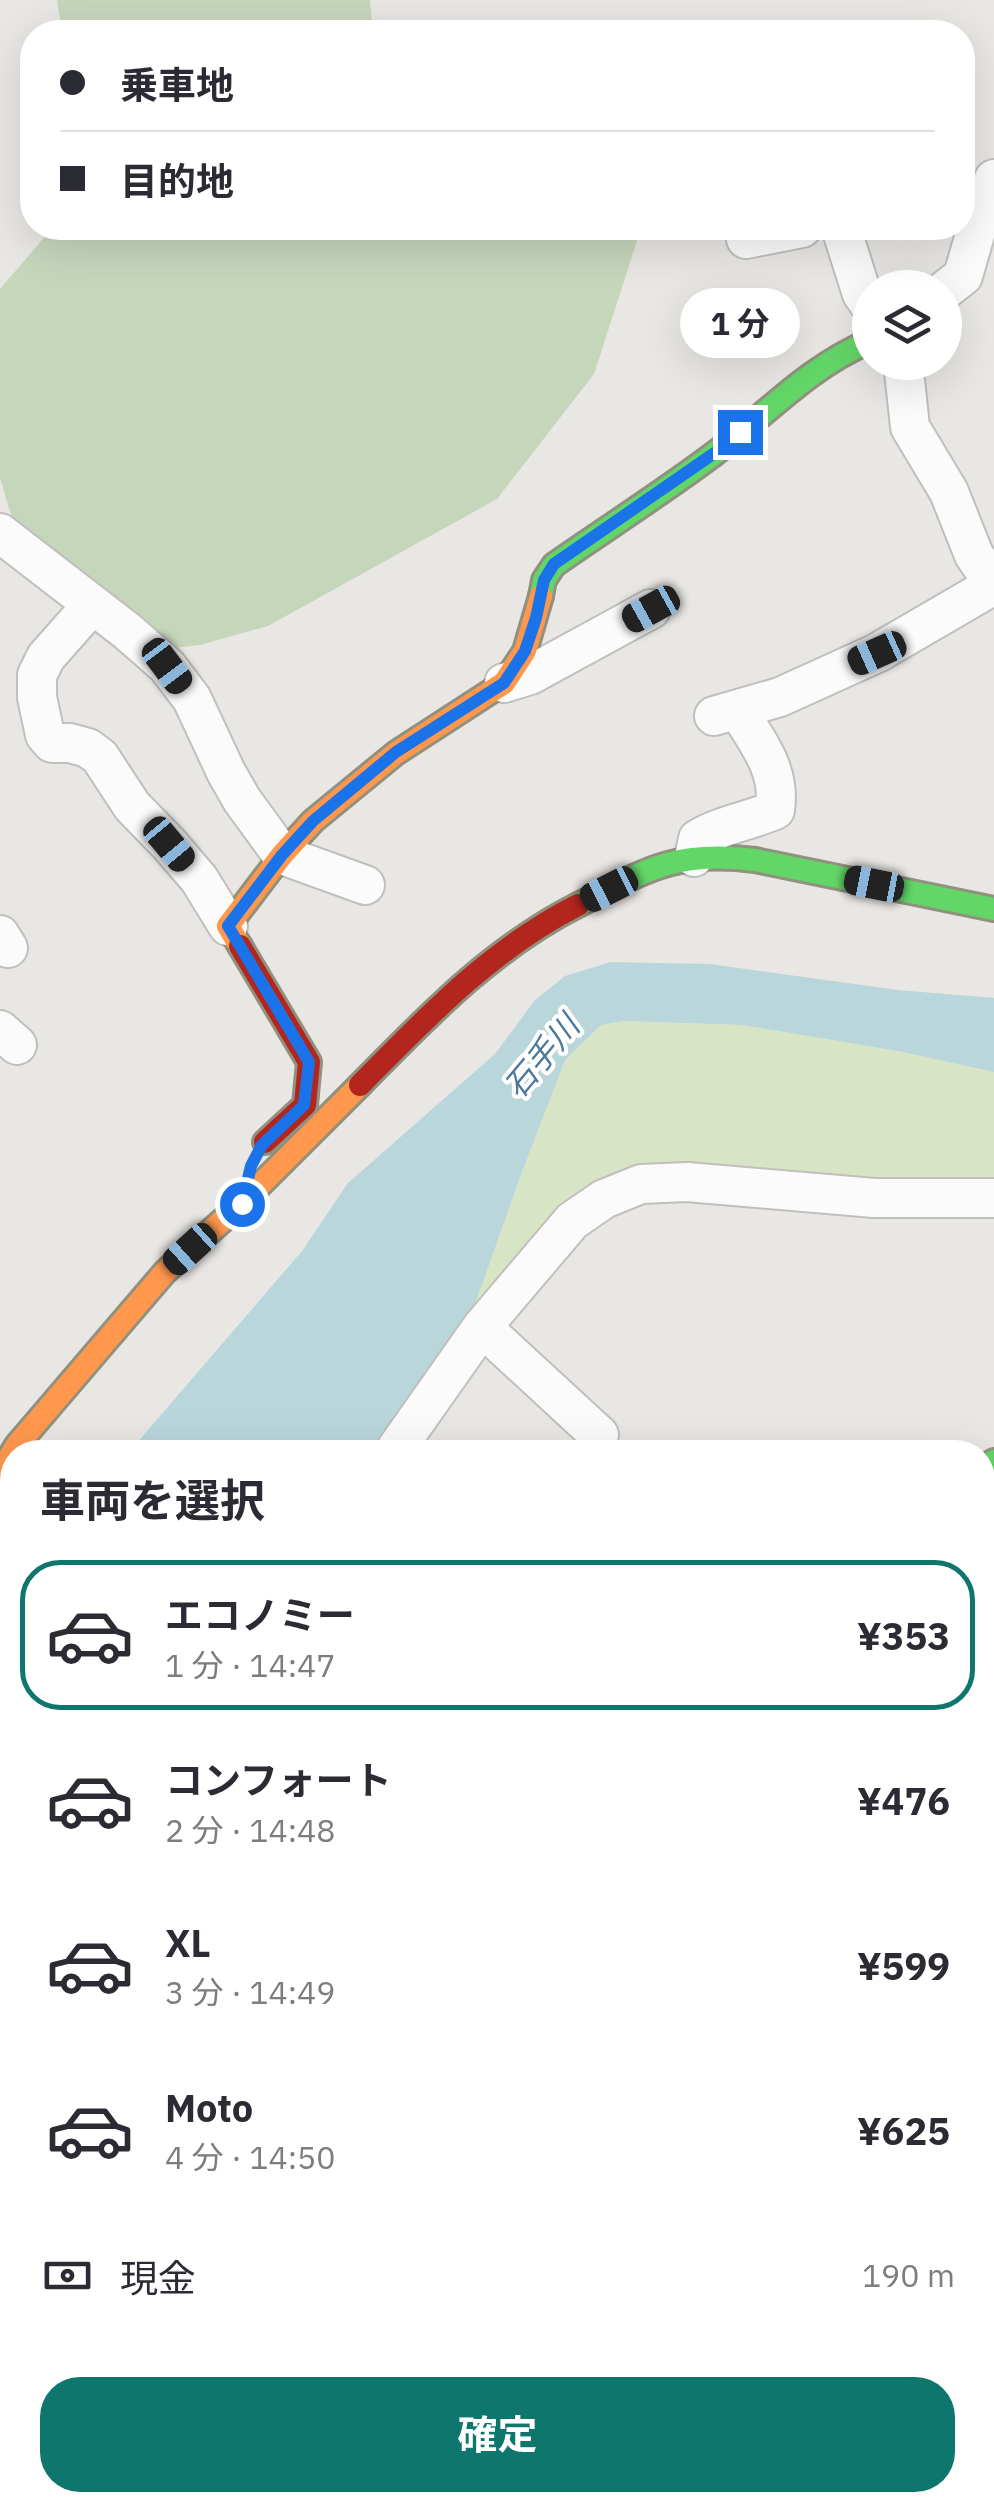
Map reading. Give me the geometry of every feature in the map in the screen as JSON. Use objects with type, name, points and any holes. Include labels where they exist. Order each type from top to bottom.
[{"type":"main road","points":[[242,1204],[251,1166],[262,1145],[304,1105],[309,1062],[228,926],[313,821],[396,752],[504,683],[525,651],[544,580],[554,564],[716,452],[808,373],[852,347]]},
{"type":"main road","points":[[21,1440],[165,1272],[242,1204],[476,972],[545,922],[641,873],[694,856],[754,860],[994,909]]},
{"type":"street","points":[[975,234],[994,179]]},
{"type":"street","points":[[844,240],[854,270]]},
{"type":"street","points":[[962,277],[973,240]]},
{"type":"street","points":[[694,856],[698,839],[714,829],[775,810],[778,790],[772,768],[726,713],[780,696],[877,653],[994,584],[974,554],[949,492],[910,427],[905,380]]},
{"type":"street","points":[[0,533],[127,630],[167,666],[192,699],[242,800],[282,855],[365,885]]},
{"type":"street","points":[[92,605],[46,657],[38,675],[45,734],[52,742],[70,742],[100,757],[132,806],[198,879],[228,926]]},
{"type":"street","points":[[504,683],[530,675],[651,609]]},
{"type":"street","points":[[402,1440],[482,1327],[572,1221],[604,1199],[641,1184],[688,1182],[874,1198],[994,1198]]},
{"type":"street","points":[[482,1327],[599,1435]]},
{"type":"green space","points":[[57,0],[370,0],[372,20],[60,20]]},
{"type":"green space","points":[[42,240],[637,241],[594,374],[497,499],[268,626],[200,645],[164,649],[15,528],[0,478],[0,289]]},
{"type":"green space","points":[[624,1021],[743,1025],[994,1072],[994,1180],[881,1180],[685,1162],[637,1165],[588,1185],[557,1210],[469,1321],[565,1060],[601,1025]]},
{"type":"water","name":"石手川","points":[[611,962],[709,964],[898,990],[994,998],[994,1072],[743,1025],[624,1021],[601,1025],[565,1060],[469,1321],[390,1440],[139,1440],[302,1251],[348,1183],[495,1054],[535,1000],[565,976]]},
{"type":"traffic: fast","points":[[541,596],[544,580],[554,565],[714,454],[807,378],[852,350]]},
{"type":"traffic: fast","points":[[578,905],[662,866],[727,858],[755,860],[994,909]]},
{"type":"traffic: slow","points":[[240,946],[228,926],[313,821],[396,753],[504,683],[525,651],[541,596]]},
{"type":"traffic: slow","points":[[21,1440],[165,1272],[242,1203],[360,1085]]},
{"type":"traffic: jam","points":[[360,1085],[488,963],[578,905]]},
{"type":"traffic: jam","points":[[240,946],[309,1062],[305,1105],[265,1142]]},
{"type":"route","points":[[242,1204],[251,1166],[262,1145],[304,1105],[309,1062],[228,926],[313,821],[396,752],[504,683],[525,651],[544,580],[554,564],[740,432]]}]
